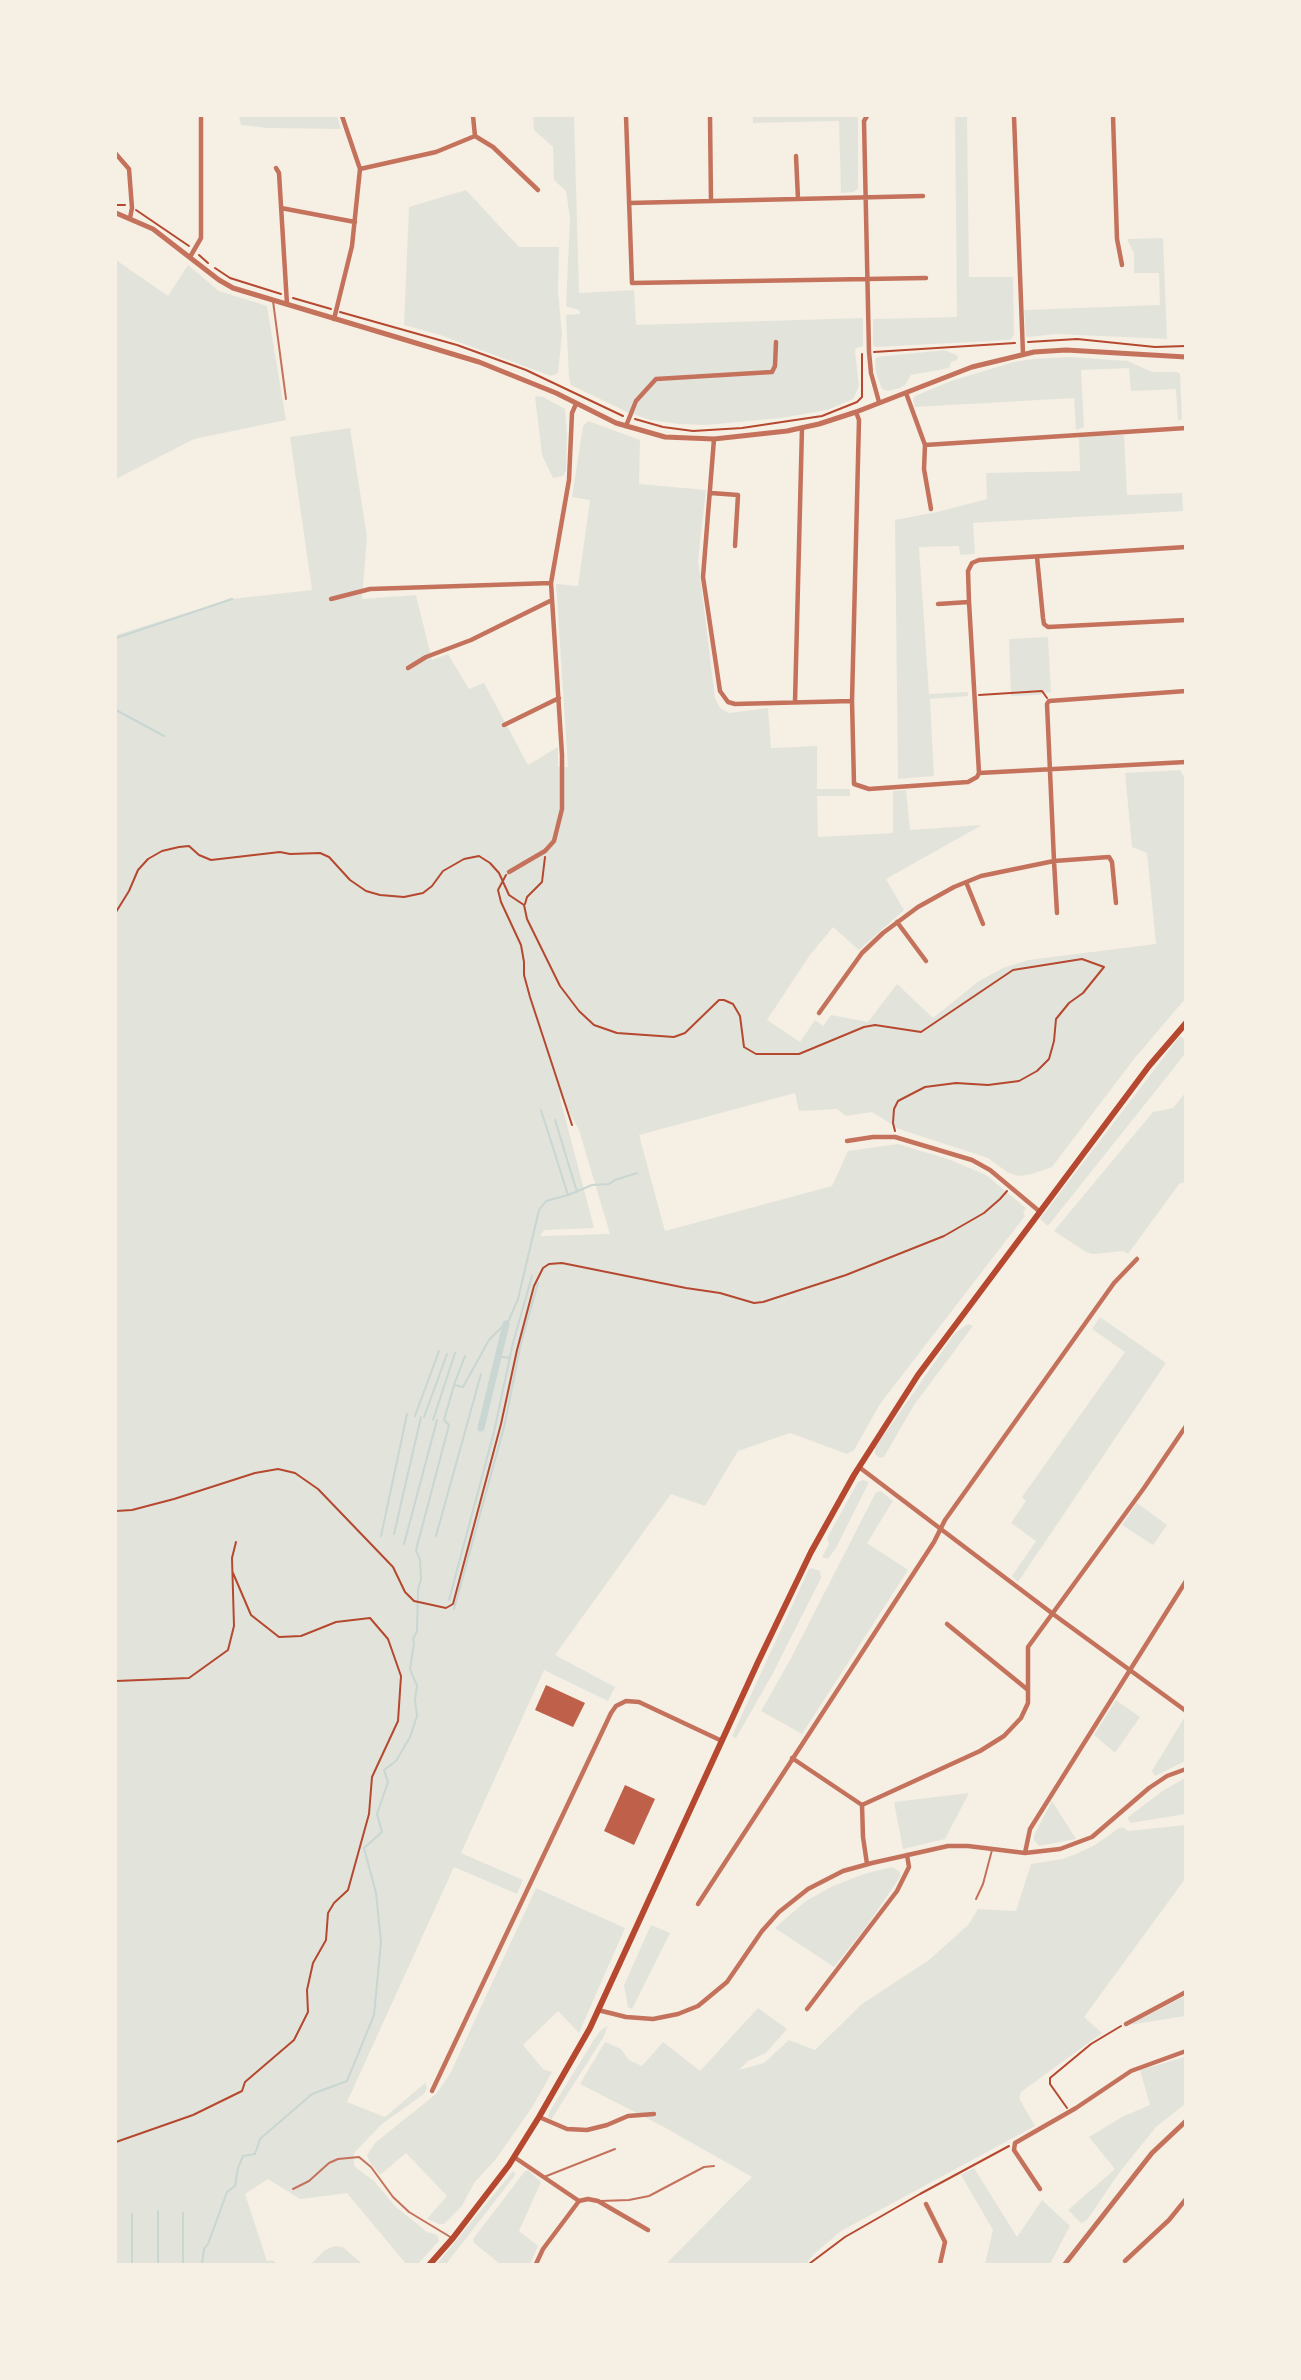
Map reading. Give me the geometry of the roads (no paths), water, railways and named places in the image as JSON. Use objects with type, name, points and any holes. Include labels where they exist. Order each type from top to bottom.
[{"type":"main road","points":[[430,2264],[514,2157],[540,2117],[598,2010],[811,1552],[859,1467],[918,1375],[1039,1211],[1185,1023]]},
{"type":"street","points":[[190,257],[201,238],[201,116]]},
{"type":"street","points":[[334,320],[350,256],[360,169],[342,116]]},
{"type":"street","points":[[473,116],[475,136]]},
{"type":"street","points":[[626,116],[632,283],[926,278]]},
{"type":"street","points":[[709,116],[710,201]]},
{"type":"street","points":[[866,116],[869,352],[871,373],[879,402]]},
{"type":"street","points":[[1014,116],[1023,354]]},
{"type":"street","points":[[1113,116],[1117,239],[1122,265]]},
{"type":"street","points":[[360,169],[436,152],[475,136]]},
{"type":"street","points":[[475,136],[493,147],[538,190]]},
{"type":"street","points":[[116,154],[129,169],[132,208],[130,218]]},
{"type":"street","points":[[796,156],[797,199]]},
{"type":"street","points":[[276,168],[279,173],[287,304]]},
{"type":"street","points":[[629,203],[923,196]]},
{"type":"street","points":[[281,208],[355,222]]},
{"type":"street","points":[[116,213],[153,229],[233,288],[480,362],[626,426],[665,437],[714,439],[802,428],[856,412],[972,367],[1023,354],[1066,350],[1185,357]]},
{"type":"street","points":[[626,426],[635,401],[659,377],[772,372],[775,366],[776,342]]},
{"type":"street","points":[[906,393],[925,445],[924,469],[931,509]]},
{"type":"street","points":[[509,872],[545,851],[554,841],[563,798],[559,698],[550,601],[569,480],[572,413],[576,404]]},
{"type":"street","points":[[856,412],[859,421],[852,701],[854,785],[869,789],[968,782],[977,778],[979,773],[968,571],[972,563],[979,560],[1185,547]]},
{"type":"street","points":[[795,702],[802,428]]},
{"type":"street","points":[[925,445],[1185,428]]},
{"type":"street","points":[[714,439],[703,577],[720,691],[728,702],[735,704],[852,701]]},
{"type":"street","points":[[711,493],[738,495],[735,546]]},
{"type":"street","points":[[1037,557],[1043,618],[1048,627],[1185,620]]},
{"type":"street","points":[[331,599],[370,589],[551,583]]},
{"type":"street","points":[[408,668],[550,601]]},
{"type":"street","points":[[938,604],[969,602]]},
{"type":"street","points":[[1058,913],[1046,704],[1049,701],[1185,691]]},
{"type":"street","points":[[504,725],[559,698]]},
{"type":"street","points":[[979,773],[1185,762]]},
{"type":"street","points":[[819,1013],[863,953],[897,922],[918,907],[966,882],[999,871],[1055,861],[1109,857],[1112,862],[1116,903]]},
{"type":"street","points":[[966,882],[983,924]]},
{"type":"street","points":[[897,922],[926,961]]},
{"type":"street","points":[[847,1141],[895,1137],[972,1160],[990,1170],[1039,1211]]},
{"type":"street","points":[[698,1904],[940,1529],[1114,1283],[1137,1259]]},
{"type":"street","points":[[862,1805],[993,1744],[1021,1718],[1028,1703],[1028,1647],[1144,1488],[1185,1426]]},
{"type":"street","points":[[859,1467],[1185,1711]]},
{"type":"street","points":[[1025,1853],[1030,1829],[1185,1581]]},
{"type":"street","points":[[947,1624],[1029,1691]]},
{"type":"street","points":[[432,2091],[616,1706],[626,1701],[639,1702],[722,1741]]},
{"type":"street","points":[[792,1758],[862,1805]]},
{"type":"street","points":[[598,2010],[626,2017],[653,2019],[671,2016],[698,2006],[727,1982],[768,1923],[790,1902],[819,1882],[843,1871],[948,1846],[1025,1853],[1060,1849],[1092,1837],[1149,1788],[1167,1776],[1185,1769]]},
{"type":"street","points":[[862,1805],[867,1864]]},
{"type":"street","points":[[807,2008],[897,1891],[909,1867],[907,1855]]},
{"type":"street","points":[[1126,2024],[1185,1992]]},
{"type":"street","points":[[1040,2189],[1019,2159],[1013,2145],[1017,2141],[1069,2112],[1131,2071],[1185,2051]]},
{"type":"street","points":[[540,2117],[567,2129],[587,2130],[628,2116],[654,2115]]},
{"type":"street","points":[[1065,2264],[1152,2153],[1185,2121]]},
{"type":"street","points":[[514,2157],[579,2201]]},
{"type":"street","points":[[1125,2261],[1169,2220],[1185,2199]]},
{"type":"street","points":[[536,2264],[543,2249],[579,2201],[598,2201],[649,2230]]},
{"type":"street","points":[[926,2204],[945,2242],[940,2264]]},
{"type":"lane","points":[[273,300],[286,399]]},
{"type":"lane","points":[[976,1899],[992,1849]]},
{"type":"lane","points":[[543,2177],[615,2149]]},
{"type":"lane","points":[[293,2189],[309,2181],[329,2163],[347,2157],[359,2157],[371,2166],[393,2197],[409,2212],[453,2238]]},
{"type":"lane","points":[[598,2201],[649,2196],[704,2167],[714,2166]]},
{"type":"waterway","points":[[116,638],[232,599]]},
{"type":"waterway","points":[[116,710],[164,736]]},
{"type":"waterway","points":[[541,1110],[568,1195]]},
{"type":"waterway","points":[[555,1120],[577,1192]]},
{"type":"waterway","points":[[202,2264],[204,2249],[227,2192],[235,2186],[243,2156],[255,2154],[260,2139],[312,2094],[347,2081],[374,2015],[381,1942],[376,1893],[364,1848],[382,1832],[377,1814],[388,1782],[384,1770],[396,1761],[410,1737],[417,1716],[417,1686],[410,1669],[413,1639],[417,1631],[418,1590],[421,1579],[420,1560],[416,1550],[449,1425],[444,1420],[454,1385],[463,1387],[489,1340],[509,1320],[518,1299],[539,1210],[546,1201],[592,1185],[609,1184],[637,1173]]},
{"type":"waterway","points":[[449,1600],[532,1276]]},
{"type":"waterway","points":[[454,1609],[504,1427],[521,1343],[538,1283]]},
{"type":"waterway","points":[[481,1428],[506,1324]]},
{"type":"waterway","points":[[415,1416],[439,1351]]},
{"type":"waterway","points":[[433,1420],[455,1353]]},
{"type":"waterway","points":[[424,1417],[447,1354]]},
{"type":"waterway","points":[[454,1385],[465,1356]]},
{"type":"waterway","points":[[498,1356],[509,1358]]},
{"type":"waterway","points":[[436,1536],[481,1374]]},
{"type":"waterway","points":[[381,1536],[407,1414]]},
{"type":"waterway","points":[[394,1534],[421,1417]]},
{"type":"waterway","points":[[404,1544],[437,1420]]},
{"type":"waterway","points":[[158,2211],[158,2264]]},
{"type":"waterway","points":[[183,2213],[183,2264]]},
{"type":"waterway","points":[[132,2214],[132,2264]]}]
